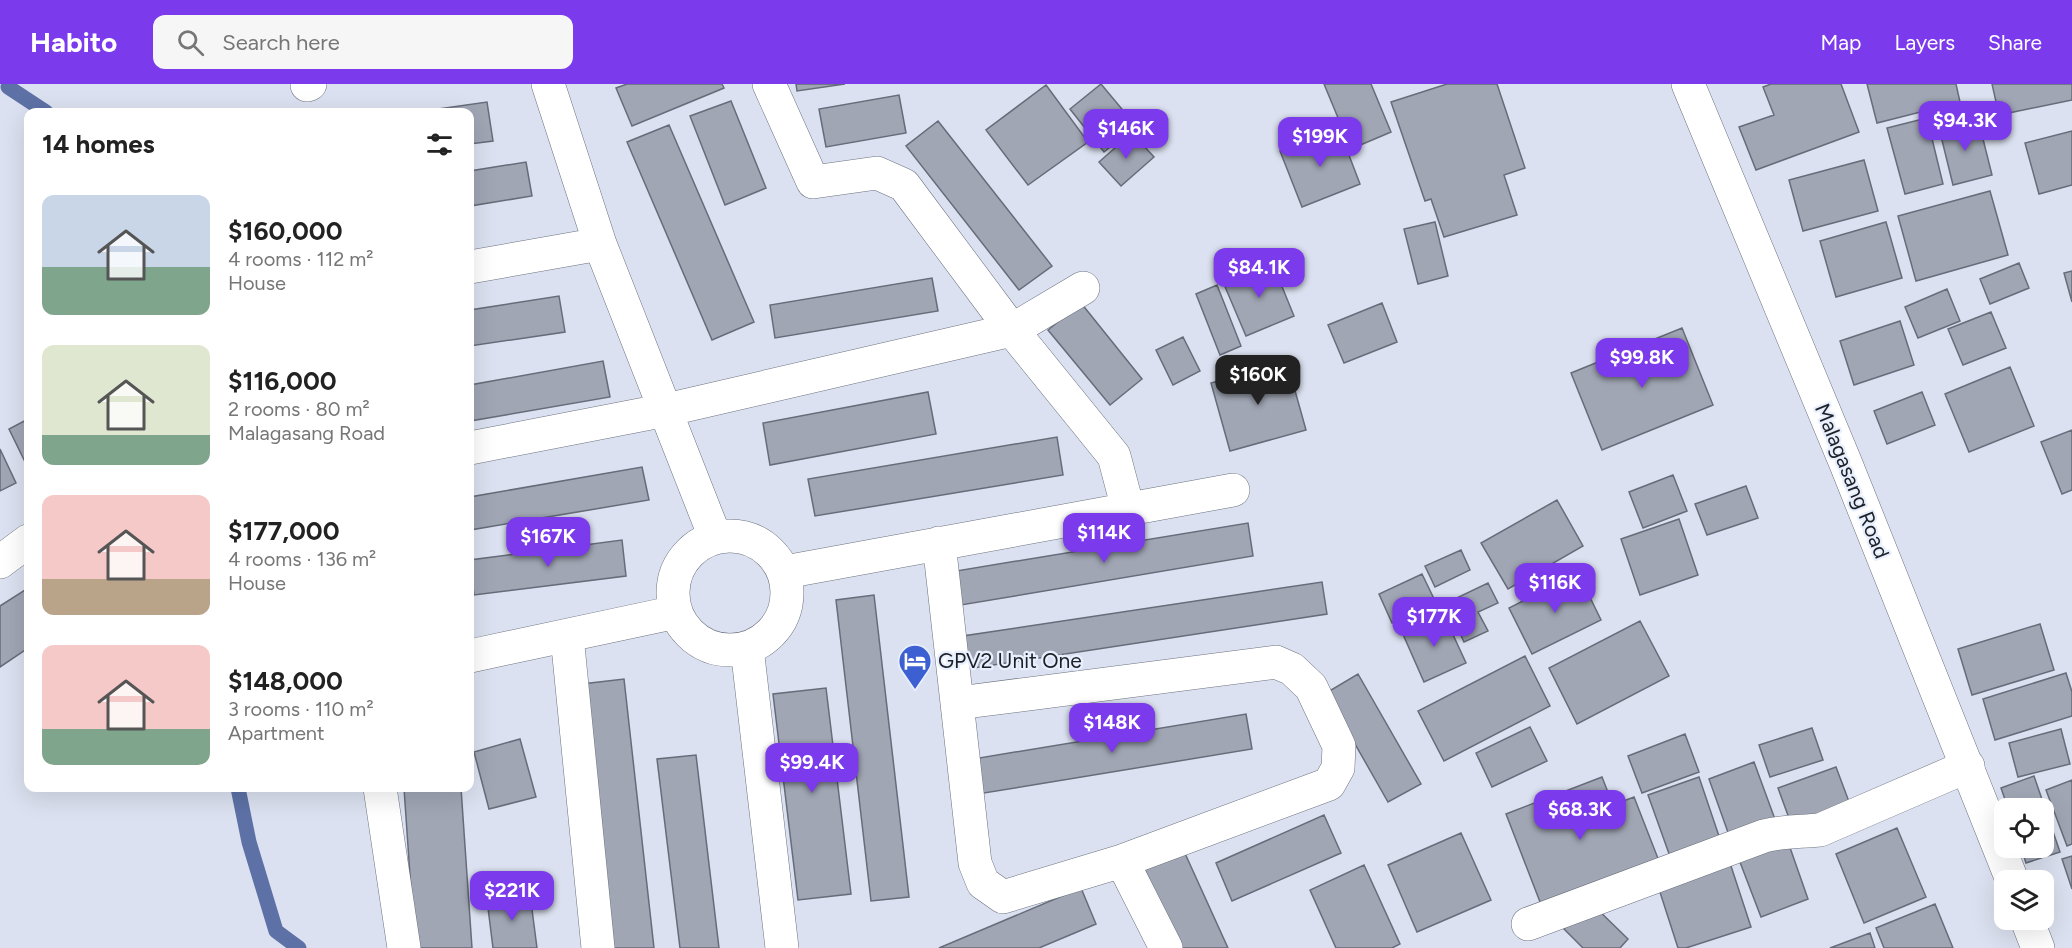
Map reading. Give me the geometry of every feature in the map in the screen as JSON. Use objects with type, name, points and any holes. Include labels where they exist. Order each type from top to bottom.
[{"type":"street","points":[[548,84],[600,244],[715,537]]},
{"type":"street","points":[[769,84],[813,182],[877,173],[904,185],[1012,330],[1114,456],[1128,509]]},
{"type":"street","name":"Malagasang Road","points":[[1688,84],[1968,766],[2008,870]]},
{"type":"street","points":[[474,266],[600,244]]},
{"type":"street","points":[[474,447],[666,410],[1012,330],[1083,288]]},
{"type":"street","points":[[785,572],[1233,490]]},
{"type":"street","points":[[732,535],[749,538],[764,545],[776,557],[785,572],[789,590],[786,609],[771,633],[747,648],[730,651],[712,648],[696,640],[684,627],[676,612],[672,593],[675,575],[684,558],[698,545],[715,537],[732,535]]},
{"type":"street","points":[[939,543],[975,862],[983,883],[1003,897],[1122,861],[1329,784],[1338,768],[1339,746],[1311,687],[1292,669],[1276,662],[958,703]]},
{"type":"street","points":[[0,562],[24,544]]},
{"type":"street","points":[[474,655],[676,612]]},
{"type":"street","points":[[567,636],[598,948]]},
{"type":"street","points":[[747,648],[782,948]]},
{"type":"street","points":[[1528,924],[1764,836],[1791,830],[1802,833],[1820,831],[1968,766]]},
{"type":"street","points":[[381,792],[404,948]]},
{"type":"street","points":[[1122,861],[1166,948]]},
{"type":"street","points":[[2031,930],[2038,948]]},
{"type":"building","points":[[627,84],[722,84],[724,88],[632,126],[616,88]]},
{"type":"building","points":[[796,84],[845,84],[797,91]]},
{"type":"building","points":[[1101,84],[1136,126],[1104,152],[1070,109]]},
{"type":"building","points":[[1324,84],[1371,84],[1391,132],[1351,149]]},
{"type":"building","points":[[1447,84],[1497,84],[1525,168],[1504,175],[1517,215],[1444,237],[1431,199],[1425,201],[1391,102]]},
{"type":"building","points":[[1771,84],[1841,84],[1859,132],[1756,170],[1739,127],[1774,115],[1763,87]]},
{"type":"building","points":[[1867,84],[1956,84],[1960,102],[1877,123]]},
{"type":"building","points":[[1992,84],[2072,84],[2072,100],[1999,115]]},
{"type":"building","points":[[1046,85],[1088,142],[1028,185],[986,130]]},
{"type":"building","points":[[899,95],[906,133],[826,147],[819,109]]},
{"type":"building","points":[[731,101],[766,188],[725,205],[690,116]]},
{"type":"building","points":[[487,102],[493,141],[474,143],[474,108],[445,108]]},
{"type":"building","points":[[1927,118],[1943,184],[1905,194],[1887,128]]},
{"type":"building","points":[[1978,119],[1992,175],[1953,185],[1939,128]]},
{"type":"building","points":[[938,121],[1052,266],[1019,290],[906,146]]},
{"type":"building","points":[[669,125],[754,322],[712,340],[627,142]]},
{"type":"building","points":[[1339,129],[1360,184],[1302,207],[1280,151]]},
{"type":"building","points":[[2072,131],[2072,185],[2039,194],[2025,143]]},
{"type":"building","points":[[1132,133],[1154,157],[1121,186],[1099,162]]},
{"type":"building","points":[[1864,160],[1878,211],[1803,231],[1789,180]]},
{"type":"building","points":[[526,162],[532,196],[474,205],[474,170]]},
{"type":"building","points":[[1990,191],[2008,255],[1916,281],[1898,216]]},
{"type":"building","points":[[1435,222],[1448,276],[1418,284],[1404,229]]},
{"type":"building","points":[[1886,222],[1902,278],[1836,297],[1820,241]]},
{"type":"building","points":[[1272,262],[1294,316],[1246,336],[1223,282]]},
{"type":"building","points":[[2019,263],[2029,288],[1990,304],[1980,279]]},
{"type":"building","points":[[2072,271],[2072,302],[2064,273]]},
{"type":"building","points":[[932,278],[938,311],[775,338],[770,305]]},
{"type":"building","points":[[1217,285],[1241,346],[1220,355],[1196,294]]},
{"type":"building","points":[[1947,289],[1960,321],[1918,338],[1905,307]]},
{"type":"building","points":[[559,296],[565,332],[474,345],[474,309]]},
{"type":"building","points":[[1081,303],[1142,379],[1110,405],[1048,330]]},
{"type":"building","points":[[1382,303],[1397,342],[1344,363],[1328,325]]},
{"type":"building","points":[[1991,312],[2006,348],[1963,365],[1948,329]]},
{"type":"building","points":[[1900,321],[1914,365],[1854,385],[1840,341]]},
{"type":"building","points":[[1682,328],[1713,405],[1602,450],[1571,373]]},
{"type":"building","points":[[1183,337],[1200,371],[1173,385],[1156,350]]},
{"type":"building","points":[[603,361],[610,397],[474,420],[474,384]]},
{"type":"building","points":[[1287,362],[1306,430],[1230,451],[1211,383]]},
{"type":"building","points":[[2010,367],[2034,426],[1969,452],[1945,394]]},
{"type":"building","points":[[928,392],[936,434],[770,465],[763,423]]},
{"type":"building","points":[[1922,392],[1935,425],[1887,444],[1874,411]]},
{"type":"building","points":[[24,421],[24,460],[9,429]]},
{"type":"building","points":[[2072,430],[2072,490],[2062,494],[2041,442]]},
{"type":"building","points":[[1057,437],[1063,475],[815,516],[808,479]]},
{"type":"building","points":[[0,449],[16,483],[0,491]]},
{"type":"building","points":[[642,467],[649,500],[474,529],[474,496]]},
{"type":"building","points":[[1673,475],[1687,511],[1643,528],[1629,492]]},
{"type":"building","points":[[1746,486],[1758,518],[1707,535],[1695,504]]},
{"type":"building","points":[[1557,500],[1583,546],[1508,589],[1481,543]]},
{"type":"building","points":[[1679,519],[1698,575],[1640,595],[1621,539]]},
{"type":"building","points":[[1248,523],[1253,556],[961,605],[956,571]]},
{"type":"building","points":[[622,540],[626,576],[474,595],[474,559]]},
{"type":"building","points":[[1461,550],[1470,570],[1435,587],[1425,566]]},
{"type":"building","points":[[1578,573],[1601,620],[1532,654],[1509,608]]},
{"type":"building","points":[[1422,574],[1436,603],[1392,623],[1379,594]]},
{"type":"building","points":[[1322,582],[1327,614],[967,669],[963,636]]},
{"type":"building","points":[[1488,583],[1498,603],[1478,612],[1488,631],[1464,642],[1446,603]]},
{"type":"building","points":[[24,591],[24,651],[0,667],[0,606]]},
{"type":"building","points":[[874,595],[909,897],[871,901],[836,600]]},
{"type":"building","points":[[1443,613],[1466,663],[1424,682],[1402,632]]},
{"type":"building","points":[[1640,621],[1669,676],[1577,724],[1549,668]]},
{"type":"building","points":[[2040,624],[2054,670],[1972,695],[1958,649]]},
{"type":"building","points":[[1525,656],[1550,706],[1444,761],[1418,711]]},
{"type":"building","points":[[2066,673],[2072,692],[2072,716],[1995,740],[1983,699]]},
{"type":"building","points":[[1358,674],[1421,784],[1388,802],[1326,693]]},
{"type":"building","points":[[624,679],[654,948],[612,948],[582,684]]},
{"type":"building","points":[[826,688],[851,894],[798,900],[773,694]]},
{"type":"building","points":[[1246,714],[1252,749],[978,794],[973,759]]},
{"type":"building","points":[[1530,727],[1547,761],[1492,787],[1476,753]]},
{"type":"building","points":[[1812,728],[1823,760],[1770,777],[1759,745]]},
{"type":"building","points":[[2061,729],[2070,764],[2018,777],[2009,743]]},
{"type":"building","points":[[1685,734],[1699,772],[1642,793],[1628,756]]},
{"type":"building","points":[[520,739],[536,797],[489,809],[474,752]]},
{"type":"building","points":[[696,755],[719,948],[680,948],[657,759]]},
{"type":"building","points":[[1754,762],[1776,822],[1730,838],[1709,779]]},
{"type":"building","points":[[1836,767],[1851,807],[1793,829],[1778,788]]},
{"type":"building","points":[[2034,776],[2042,798],[2004,798],[2001,788]]},
{"type":"building","points":[[1602,777],[1613,805],[1634,797],[1659,861],[1542,907],[1506,814]]},
{"type":"building","points":[[1699,777],[1722,845],[1672,862],[1648,795]]},
{"type":"building","points":[[2072,780],[2072,844],[2067,846],[2054,811],[2054,798],[2049,798],[2046,790]]},
{"type":"building","points":[[404,792],[461,792],[472,948],[415,948]]},
{"type":"building","points":[[1324,815],[1341,853],[1232,901],[1216,863]]},
{"type":"building","points":[[1897,828],[1926,897],[1864,923],[1836,854]]},
{"type":"building","points":[[1461,833],[1491,900],[1417,932],[1388,865]]},
{"type":"building","points":[[2054,834],[2060,852],[2054,854]]},
{"type":"building","points":[[1787,839],[1808,899],[1761,917],[1738,857]]},
{"type":"building","points":[[1183,849],[1228,948],[1180,948],[1144,868]]},
{"type":"building","points":[[2072,856],[2072,889],[2062,859]]},
{"type":"building","points":[[2024,858],[2041,858],[2026,863]]},
{"type":"building","points":[[1730,863],[1751,927],[1686,948],[1678,948],[1658,886]]},
{"type":"building","points":[[1364,865],[1400,944],[1392,948],[1336,948],[1310,890]]},
{"type":"building","points":[[1081,888],[1096,924],[1039,948],[939,948]]},
{"type":"building","points":[[530,894],[537,948],[493,948],[487,900]]},
{"type":"building","points":[[1590,902],[1628,939],[1620,948],[1583,948],[1564,929]]},
{"type":"building","points":[[1935,904],[1953,948],[1884,948],[1876,928]]},
{"type":"building","points":[[1870,933],[1875,948],[1830,948]]},
{"type":"waterway","points":[[8,87],[40,108]]},
{"type":"waterway","points":[[239,792],[249,842],[276,931],[299,948]]},
{"type":"place","name":"GPV2 Unit One","points":[[915,690]]}]
